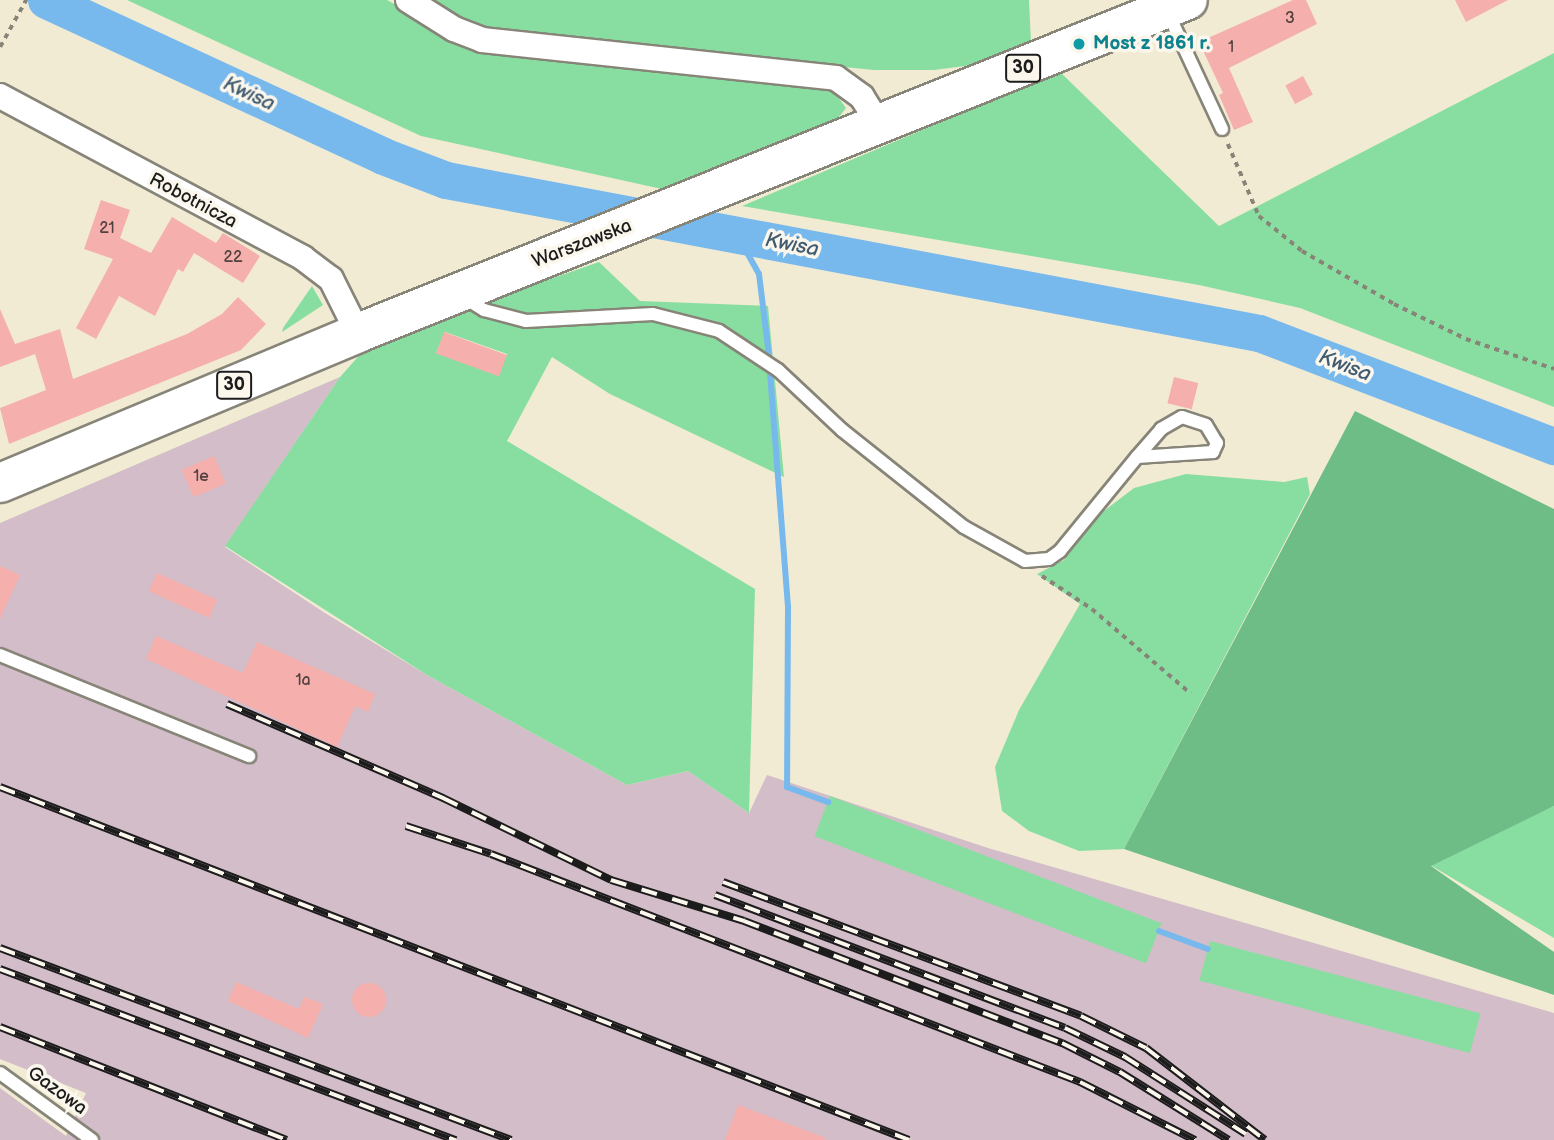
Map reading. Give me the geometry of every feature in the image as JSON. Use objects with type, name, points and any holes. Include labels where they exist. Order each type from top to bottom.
[{"type":"main road","name":"Warszawska","points":[[0,483],[358,333],[1177,5]]},
{"type":"street","points":[[408,0],[482,40],[836,78],[862,97],[867,131]]},
{"type":"street","name":"Robotnicza","points":[[0,96],[303,258],[331,279],[358,333]]},
{"type":"lane","points":[[1177,5],[1222,128]]},
{"type":"lane","points":[[463,291],[484,310],[526,321],[653,314],[719,331],[778,370],[842,430],[964,527],[1014,558],[1038,562],[1060,551],[1137,457],[1161,429],[1182,417],[1206,425],[1217,443],[1213,452],[1137,457]]},
{"type":"lane","points":[[0,655],[249,756]]},
{"type":"lane","name":"Gazowa","points":[[0,1073],[92,1140]]},
{"type":"path","points":[[0,47],[26,0]]},
{"type":"path","points":[[1222,128],[1254,208],[1292,244],[1394,304],[1466,339],[1554,369]]},
{"type":"path","points":[[1014,558],[1092,609],[1191,694]]},
{"type":"path","points":[[14,797],[18,788]]},
{"type":"shaded area","points":[[340,377],[225,547],[325,613],[427,675],[627,785],[688,771],[749,813],[767,775],[988,848],[1554,1013],[1554,1140],[0,1140],[0,1088],[66,1136],[86,1093],[0,1059],[0,523]]},
{"type":"green space","points":[[127,0],[387,0],[480,52],[832,89],[846,108],[835,122],[662,189],[421,136]]},
{"type":"green space","points":[[428,0],[1029,0],[1031,43],[980,64],[934,70],[874,70],[547,38],[479,27]]},
{"type":"green space","points":[[1554,53],[1554,407],[1300,308],[1199,285],[742,206],[1060,72],[1219,226]]},
{"type":"green space","points":[[599,262],[640,301],[768,306],[784,477],[610,394],[552,357],[507,441],[755,589],[749,813],[688,771],[627,785],[427,675],[225,546],[340,377],[364,350],[438,318]],"holes":[[[445,332],[507,355],[436,353]]]},
{"type":"green space","points":[[312,286],[323,305],[282,332],[283,328]]},
{"type":"green space","points":[[1355,411],[1554,509],[1554,806],[1431,866],[1554,952],[1554,995],[1124,849]]},
{"type":"green space","points":[[1186,474],[1284,482],[1307,477],[1310,494],[1124,849],[1079,851],[1029,831],[1002,811],[995,767],[1019,710],[1080,604],[1037,574],[1064,560],[1096,517],[1134,488]]},
{"type":"green space","points":[[830,796],[1161,923],[1146,963],[815,836]]},
{"type":"green space","points":[[1554,806],[1554,938],[1430,865]]},
{"type":"green space","points":[[1210,941],[1480,1013],[1470,1053],[1199,981]]},
{"type":"building","points":[[1293,0],[1306,0],[1317,24],[1229,68],[1253,122],[1234,130],[1219,95],[1223,93],[1199,42]]},
{"type":"building","points":[[1455,0],[1508,0],[1466,22]]},
{"type":"building","points":[[1303,76],[1313,95],[1295,104],[1285,85]]},
{"type":"building","points":[[101,200],[130,210],[120,238],[151,253],[172,217],[216,243],[223,233],[260,256],[243,283],[194,253],[183,272],[178,269],[155,316],[119,296],[96,339],[76,328],[113,259],[84,249]]},
{"type":"building","points":[[238,297],[266,324],[241,350],[9,444],[0,408],[46,390],[35,354],[0,367],[0,309],[15,344],[60,329],[73,379],[187,334],[222,314]]},
{"type":"building","points":[[444,332],[507,355],[499,377],[436,354]]},
{"type":"building","points":[[1174,377],[1198,383],[1192,409],[1167,403]]},
{"type":"building","points":[[214,456],[226,484],[194,497],[182,470]]},
{"type":"building","points":[[0,566],[20,575],[0,619]]},
{"type":"building","points":[[157,573],[217,600],[209,618],[149,591]]},
{"type":"building","points":[[156,636],[243,673],[257,642],[375,694],[368,712],[355,706],[337,747],[146,659]]},
{"type":"building","points":[[236,982],[299,1009],[304,997],[323,1004],[308,1038],[228,1001]]},
{"type":"building","points":[[369,983],[381,988],[386,1000],[381,1012],[369,1017],[357,1012],[352,1000],[357,988]]},
{"type":"building","points":[[738,1105],[826,1138],[826,1140],[725,1140]]},
{"type":"waterway","name":"Kwisa","points":[[46,0],[383,156],[446,180],[1259,333],[1554,446]]},
{"type":"waterway","points":[[736,233],[759,274],[769,356]]},
{"type":"waterway","points":[[770,373],[788,607],[787,787],[828,802]]},
{"type":"waterway","points":[[1159,931],[1208,949]]},
{"type":"railway","points":[[227,704],[443,798],[611,880],[744,921],[1062,1043],[1120,1072],[1229,1140]]},
{"type":"railway","points":[[0,787],[909,1140]]},
{"type":"railway","points":[[406,826],[491,854],[1080,1082],[1195,1140]]},
{"type":"railway","points":[[723,882],[1081,1016],[1146,1048],[1265,1140]]},
{"type":"railway","points":[[715,895],[1065,1028],[1125,1057],[1246,1134]]},
{"type":"railway","points":[[0,948],[511,1140]]},
{"type":"railway","points":[[0,969],[456,1140]]},
{"type":"railway","points":[[0,1027],[287,1140]]},
{"type":"place","name":"Most z 1861 r.","points":[[1079,44]]}]
